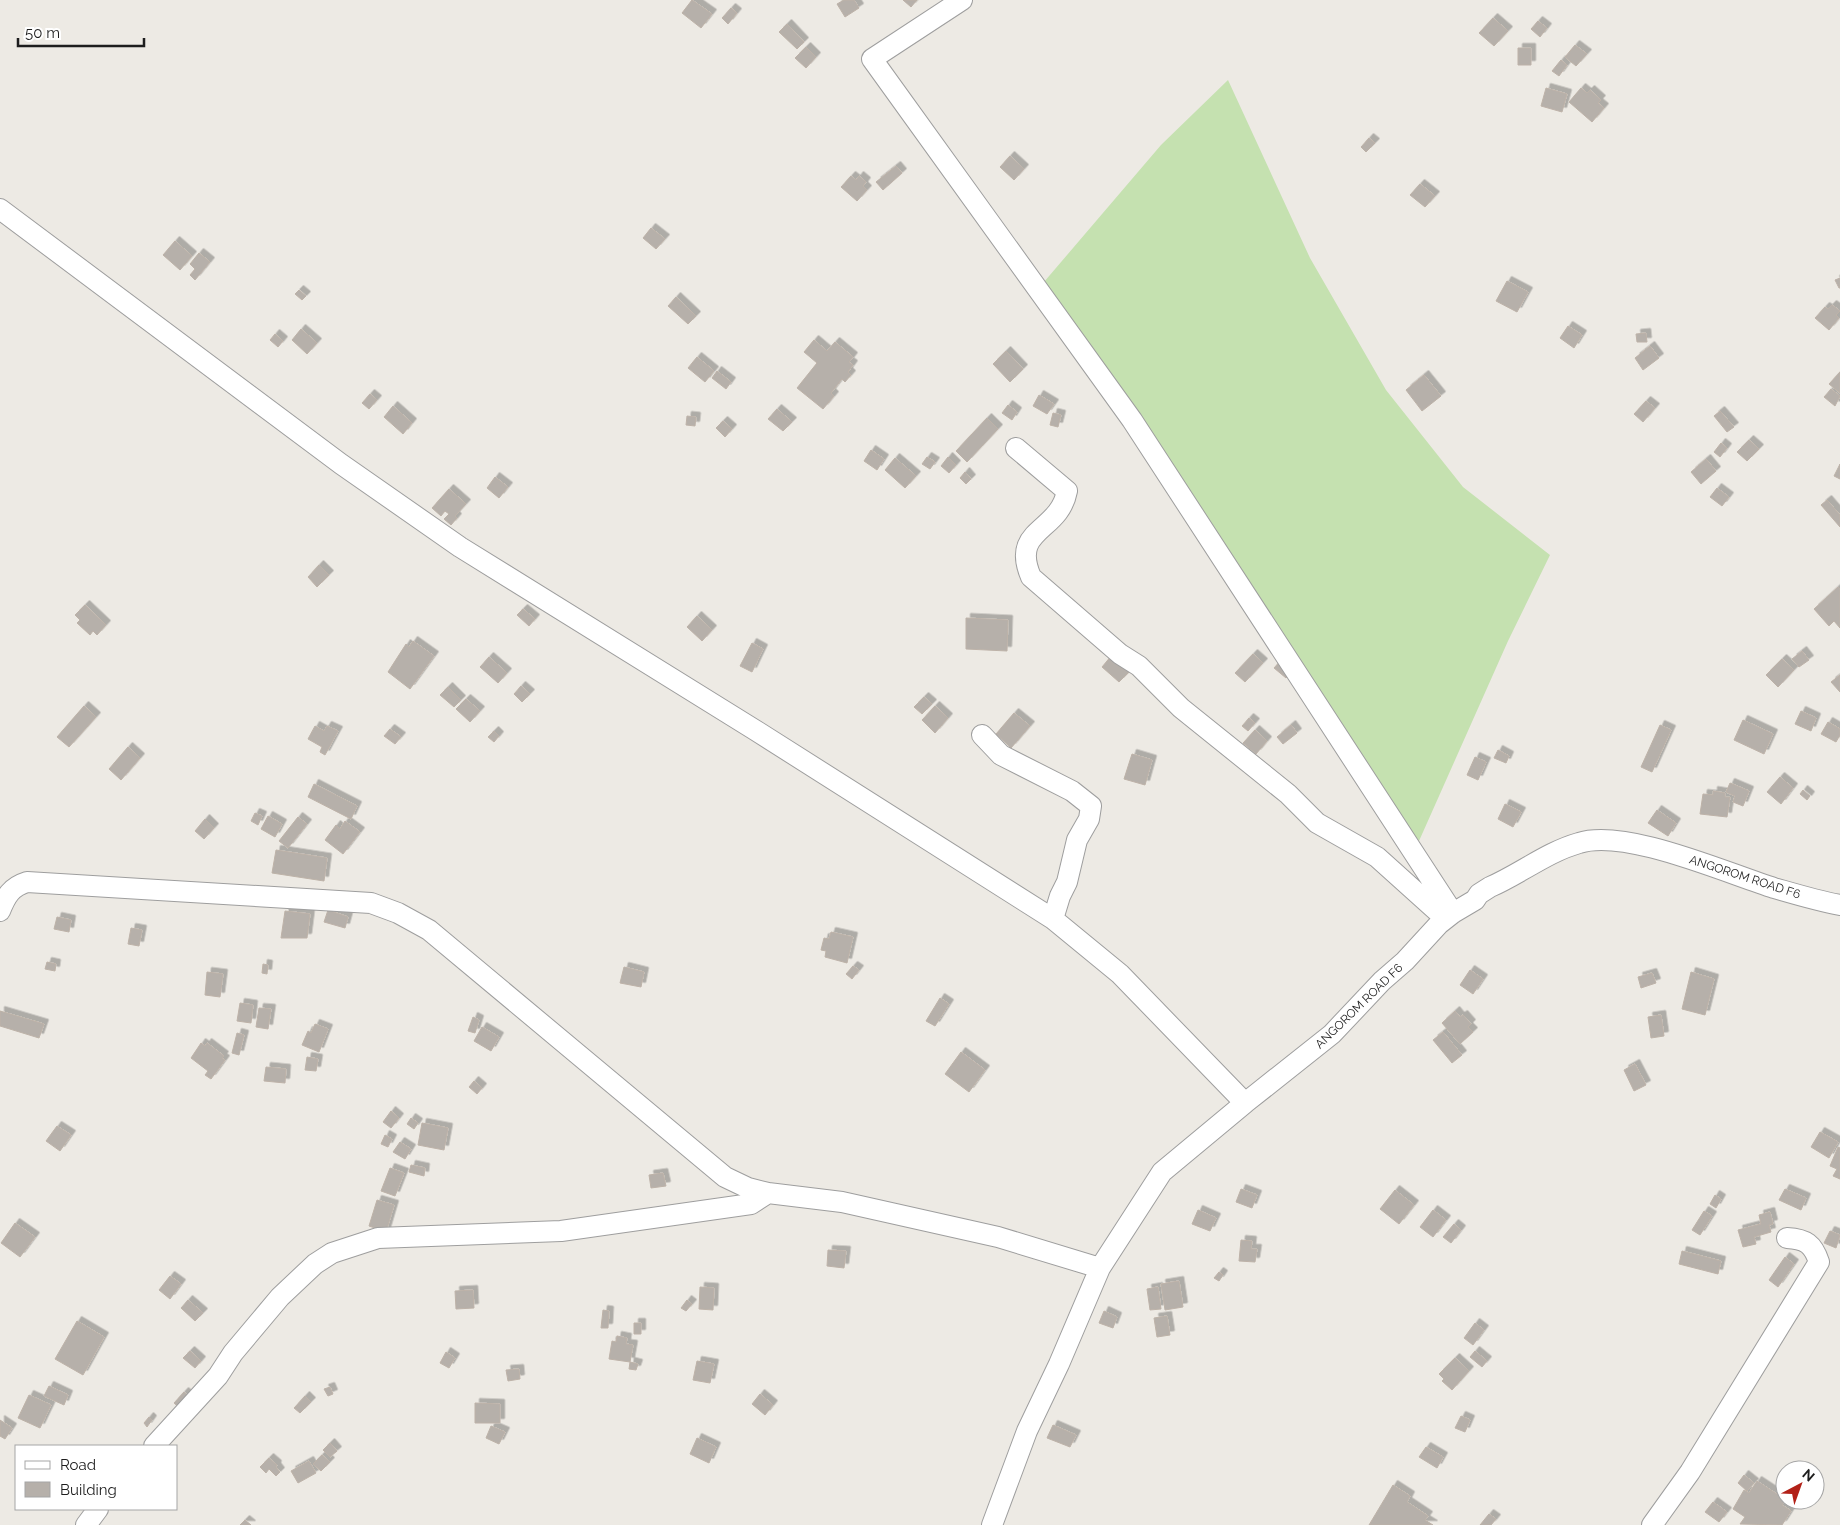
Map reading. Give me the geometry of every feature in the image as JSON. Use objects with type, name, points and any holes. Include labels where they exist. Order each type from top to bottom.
[{"type":"street","points":[[962,0],[872,59],[1132,420],[1453,913]]},
{"type":"street","points":[[0,208],[341,464],[460,547],[755,730],[1053,919],[1120,974],[1245,1103]]},
{"type":"street","points":[[1016,448],[1067,491],[1064,504],[1026,545],[1024,561],[1031,577],[1120,654],[1139,666],[1181,708],[1288,794],[1317,823],[1377,857],[1436,911],[1453,913]]},
{"type":"street","points":[[982,735],[1001,755],[1072,790],[1092,806],[1089,819],[1077,840],[1067,882],[1060,896],[1053,919]]},
{"type":"street","name":"ANGOROM ROAD F6","points":[[992,1525],[1027,1431],[1060,1364],[1100,1268],[1162,1172],[1332,1034],[1439,924],[1453,913],[1475,900],[1479,894],[1490,887],[1551,854],[1580,842],[1604,839],[1623,841],[1691,859],[1774,888],[1840,905]]},
{"type":"street","points":[[0,911],[7,896],[15,886],[27,882],[371,903],[398,913],[429,930],[725,1177],[748,1188],[768,1193],[842,1202],[998,1237],[1100,1268]]},
{"type":"street","points":[[155,1445],[218,1376],[233,1353],[280,1297],[315,1264],[332,1253],[378,1238],[561,1231],[751,1204],[768,1193]]},
{"type":"street","points":[[1652,1525],[1690,1472],[1819,1262],[1815,1249],[1800,1238],[1787,1238]]},
{"type":"street","points":[[86,1525],[97,1510]]},
{"type":"green space","points":[[1228,80],[1310,258],[1386,390],[1463,487],[1550,555],[1508,641],[1419,841],[1307,689],[1038,289],[1161,145]]},
{"type":"building","points":[[692,0],[712,14],[701,28],[682,13]]},
{"type":"building","points":[[844,0],[854,0],[859,8],[845,17],[837,4]]},
{"type":"building","points":[[903,0],[917,0],[911,7]]},
{"type":"building","points":[[731,8],[737,13],[728,24],[722,18]]},
{"type":"building","points":[[1493,18],[1508,31],[1494,46],[1479,33]]},
{"type":"building","points":[[1538,21],[1547,28],[1540,37],[1531,29]]},
{"type":"building","points":[[787,24],[804,42],[797,49],[779,32]]},
{"type":"building","points":[[1575,45],[1587,54],[1576,66],[1565,57]]},
{"type":"building","points":[[806,47],[816,57],[806,68],[795,58]]},
{"type":"building","points":[[1518,48],[1531,48],[1531,65],[1518,65]]},
{"type":"building","points":[[1561,60],[1567,65],[1559,76],[1552,71]]},
{"type":"building","points":[[1546,88],[1567,94],[1562,112],[1541,106]]},
{"type":"building","points":[[1581,88],[1587,93],[1590,90],[1601,100],[1598,103],[1604,108],[1592,122],[1569,102]]},
{"type":"building","points":[[1369,138],[1375,143],[1366,152],[1361,147]]},
{"type":"building","points":[[1010,156],[1024,169],[1014,180],[1000,167]]},
{"type":"building","points":[[896,166],[902,173],[883,190],[876,182]]},
{"type":"building","points":[[851,176],[856,180],[859,176],[866,182],[863,186],[867,190],[857,201],[841,187]]},
{"type":"building","points":[[1420,184],[1435,196],[1425,207],[1410,195]]},
{"type":"building","points":[[651,228],[665,239],[656,249],[643,238]]},
{"type":"building","points":[[175,241],[192,256],[180,270],[163,255]]},
{"type":"building","points":[[199,253],[210,262],[195,280],[190,275],[195,269],[190,264]]},
{"type":"building","points":[[1840,278],[1840,288],[1839,288],[1835,280]]},
{"type":"building","points":[[1507,281],[1528,292],[1517,312],[1496,301]]},
{"type":"building","points":[[299,290],[306,296],[302,300],[295,294]]},
{"type":"building","points":[[676,297],[696,316],[688,324],[668,306]]},
{"type":"building","points":[[1832,305],[1840,311],[1836,315],[1839,318],[1829,330],[1815,318],[1825,307],[1828,309]]},
{"type":"building","points":[[1568,326],[1582,335],[1574,348],[1560,338]]},
{"type":"building","points":[[301,329],[317,343],[307,354],[292,340]]},
{"type":"building","points":[[1646,333],[1647,342],[1637,342],[1636,334]]},
{"type":"building","points":[[275,334],[283,341],[278,347],[270,340]]},
{"type":"building","points":[[814,340],[827,351],[835,342],[853,357],[849,362],[853,365],[848,372],[851,375],[845,382],[842,379],[831,393],[834,396],[823,409],[797,388],[817,363],[804,352]]},
{"type":"building","points":[[1650,346],[1659,358],[1643,370],[1635,358]]},
{"type":"building","points":[[1006,351],[1023,369],[1010,382],[993,364]]},
{"type":"building","points":[[697,357],[714,371],[705,382],[688,368]]},
{"type":"building","points":[[717,371],[731,382],[726,389],[712,378]]},
{"type":"building","points":[[1840,372],[1840,393],[1829,384]]},
{"type":"building","points":[[1424,375],[1441,396],[1422,411],[1406,390]]},
{"type":"building","points":[[1831,389],[1840,396],[1835,406],[1824,397]]},
{"type":"building","points":[[370,394],[377,400],[369,409],[362,403]]},
{"type":"building","points":[[1039,395],[1054,404],[1047,414],[1033,406]]},
{"type":"building","points":[[1646,401],[1655,408],[1643,422],[1634,414]]},
{"type":"building","points":[[1008,405],[1017,412],[1012,420],[1002,413]]},
{"type":"building","points":[[393,406],[412,423],[403,434],[384,417]]},
{"type":"building","points":[[777,409],[792,422],[783,431],[768,419]]},
{"type":"building","points":[[1720,411],[1734,427],[1727,432],[1714,416]]},
{"type":"building","points":[[1053,413],[1061,415],[1058,427],[1050,425]]},
{"type":"building","points":[[687,416],[696,417],[695,426],[686,425]]},
{"type":"building","points":[[987,418],[998,429],[967,462],[956,451]]},
{"type":"building","points":[[723,421],[732,429],[725,437],[716,428]]},
{"type":"building","points":[[1749,440],[1759,449],[1747,461],[1737,452]]},
{"type":"building","points":[[1721,443],[1727,448],[1720,457],[1714,452]]},
{"type":"building","points":[[871,450],[884,459],[877,470],[864,461]]},
{"type":"building","points":[[927,457],[935,462],[930,469],[922,464]]},
{"type":"building","points":[[948,457],[956,465],[949,473],[941,466]]},
{"type":"building","points":[[895,458],[916,476],[905,488],[885,470]]},
{"type":"building","points":[[1706,459],[1716,471],[1701,484],[1691,472]]},
{"type":"building","points":[[1840,464],[1840,479],[1834,476]]},
{"type":"building","points":[[965,472],[971,479],[966,484],[960,478]]},
{"type":"building","points":[[495,477],[508,487],[499,498],[487,488]]},
{"type":"building","points":[[1717,488],[1729,497],[1722,506],[1710,497]]},
{"type":"building","points":[[449,489],[466,504],[455,516],[457,518],[451,525],[444,519],[449,514],[445,511],[441,516],[432,508]]},
{"type":"building","points":[[1827,500],[1840,515],[1840,527],[1821,505]]},
{"type":"building","points":[[319,565],[329,575],[317,587],[308,577]]},
{"type":"building","points":[[1838,587],[1840,589],[1840,628],[1834,621],[1829,626],[1814,609]]},
{"type":"building","points":[[85,605],[106,625],[97,635],[93,631],[90,635],[77,623],[80,620],[75,615]]},
{"type":"building","points":[[523,609],[535,619],[529,626],[517,615]]},
{"type":"building","points":[[697,616],[712,630],[702,641],[687,627]]},
{"type":"building","points":[[966,618],[1008,620],[1007,651],[966,649]]},
{"type":"building","points":[[413,641],[434,656],[410,689],[388,672],[406,644],[409,647]]},
{"type":"building","points":[[752,643],[763,649],[752,672],[740,666]]},
{"type":"building","points":[[1802,651],[1809,660],[1799,667],[1792,659]]},
{"type":"building","points":[[1253,654],[1263,663],[1245,682],[1235,673]]},
{"type":"building","points":[[1112,655],[1129,672],[1119,682],[1102,667]]},
{"type":"building","points":[[489,657],[507,673],[498,683],[480,667]]},
{"type":"building","points":[[1782,659],[1794,670],[1778,687],[1766,675]]},
{"type":"building","points":[[1281,660],[1293,670],[1286,678],[1274,668]]},
{"type":"building","points":[[1840,675],[1840,692],[1831,682]]},
{"type":"building","points":[[521,686],[530,694],[522,702],[514,694]]},
{"type":"building","points":[[448,687],[461,700],[454,707],[440,695]]},
{"type":"building","points":[[924,697],[932,704],[922,714],[914,707]]},
{"type":"building","points":[[466,699],[480,711],[470,722],[456,709]]},
{"type":"building","points":[[84,706],[96,717],[69,747],[57,737]]},
{"type":"building","points":[[935,706],[948,718],[935,733],[922,720]]},
{"type":"building","points":[[1801,711],[1816,718],[1811,731],[1795,724]]},
{"type":"building","points":[[1014,713],[1030,726],[1011,748],[996,734]]},
{"type":"building","points":[[1249,718],[1255,723],[1248,731],[1242,726]]},
{"type":"building","points":[[1743,720],[1773,734],[1764,754],[1734,740]]},
{"type":"building","points":[[1828,722],[1840,729],[1840,735],[1836,742],[1821,734]]},
{"type":"building","points":[[1291,725],[1297,733],[1283,744],[1277,737]]},
{"type":"building","points":[[1660,725],[1671,730],[1652,772],[1641,767]]},
{"type":"building","points":[[315,726],[324,731],[327,726],[338,731],[325,755],[320,752],[322,747],[308,739]]},
{"type":"building","points":[[390,729],[401,737],[395,744],[384,736]]},
{"type":"building","points":[[1255,730],[1267,741],[1256,754],[1243,743]]},
{"type":"building","points":[[494,731],[499,736],[494,742],[488,737]]},
{"type":"building","points":[[128,747],[140,758],[121,780],[109,769]]},
{"type":"building","points":[[1498,750],[1509,756],[1506,763],[1494,758]]},
{"type":"building","points":[[1132,754],[1152,760],[1145,785],[1124,779]]},
{"type":"building","points":[[1475,757],[1486,762],[1478,780],[1467,775]]},
{"type":"building","points":[[1780,777],[1793,788],[1781,804],[1767,792]]},
{"type":"building","points":[[1730,783],[1749,791],[1743,806],[1733,802],[1735,796],[1726,792]]},
{"type":"building","points":[[314,784],[357,806],[351,819],[308,797]]},
{"type":"building","points":[[1803,790],[1810,796],[1807,800],[1800,794]]},
{"type":"building","points":[[1713,791],[1725,793],[1725,797],[1730,797],[1727,817],[1700,814],[1703,794],[1713,795]]},
{"type":"building","points":[[1505,804],[1521,812],[1513,827],[1498,819]]},
{"type":"building","points":[[1657,810],[1676,823],[1668,836],[1648,823]]},
{"type":"building","points":[[255,813],[262,816],[258,825],[251,821]]},
{"type":"building","points":[[268,816],[282,824],[275,837],[261,829]]},
{"type":"building","points":[[298,817],[307,824],[288,848],[279,841]]},
{"type":"building","points":[[205,819],[214,828],[204,839],[195,831]]},
{"type":"building","points":[[345,821],[360,832],[343,854],[325,840],[336,825],[340,829]]},
{"type":"building","points":[[276,850],[327,858],[324,881],[272,873]]},
{"type":"building","points":[[328,910],[348,917],[345,928],[324,922]]},
{"type":"building","points":[[285,911],[310,914],[307,938],[281,938]]},
{"type":"building","points":[[57,917],[71,920],[69,932],[54,929]]},
{"type":"building","points":[[131,928],[142,930],[139,946],[128,944]]},
{"type":"building","points":[[831,932],[853,937],[847,963],[825,957],[826,951],[821,950],[824,938],[829,939]]},
{"type":"building","points":[[47,962],[56,964],[55,971],[45,969]]},
{"type":"building","points":[[263,964],[268,965],[267,974],[262,973]]},
{"type":"building","points":[[853,966],[859,970],[852,979],[846,974]]},
{"type":"building","points":[[624,967],[644,972],[641,987],[620,983]]},
{"type":"building","points":[[1470,970],[1483,979],[1473,994],[1460,985]]},
{"type":"building","points":[[207,972],[223,974],[220,997],[205,995]]},
{"type":"building","points":[[1691,972],[1714,979],[1705,1015],[1682,1009]]},
{"type":"building","points":[[1652,973],[1656,983],[1641,988],[1638,977]]},
{"type":"building","points":[[940,998],[949,1004],[935,1026],[926,1021]]},
{"type":"building","points":[[240,1003],[253,1005],[251,1023],[237,1021]]},
{"type":"building","points":[[259,1008],[271,1009],[268,1029],[256,1027]]},
{"type":"building","points":[[0,1011],[44,1024],[39,1038],[0,1026]]},
{"type":"building","points":[[1455,1011],[1460,1017],[1463,1015],[1471,1024],[1468,1027],[1473,1032],[1460,1044],[1442,1023]]},
{"type":"building","points":[[1661,1015],[1664,1036],[1651,1038],[1648,1017]]},
{"type":"building","points":[[473,1017],[479,1020],[475,1033],[468,1031]]},
{"type":"building","points":[[315,1024],[328,1029],[319,1052],[302,1045],[308,1031],[311,1033]]},
{"type":"building","points":[[482,1027],[499,1037],[491,1051],[474,1041]]},
{"type":"building","points":[[1443,1032],[1462,1055],[1452,1063],[1433,1040]]},
{"type":"building","points":[[237,1033],[244,1035],[239,1055],[232,1053]]},
{"type":"building","points":[[201,1043],[205,1046],[207,1043],[224,1056],[222,1058],[225,1060],[211,1079],[205,1075],[208,1071],[191,1058]]},
{"type":"building","points":[[961,1052],[985,1070],[969,1092],[945,1074]]},
{"type":"building","points":[[307,1057],[318,1059],[316,1071],[305,1070]]},
{"type":"building","points":[[1635,1064],[1646,1085],[1634,1091],[1624,1070]]},
{"type":"building","points":[[266,1067],[286,1069],[285,1083],[264,1081]]},
{"type":"building","points":[[474,1081],[482,1088],[477,1094],[469,1087]]},
{"type":"building","points":[[391,1111],[399,1118],[391,1128],[383,1122]]},
{"type":"building","points":[[411,1118],[418,1123],[414,1129],[407,1124]]},
{"type":"building","points":[[422,1123],[448,1128],[444,1150],[418,1145]]},
{"type":"building","points":[[57,1126],[71,1135],[60,1151],[46,1141]]},
{"type":"building","points":[[1820,1132],[1838,1142],[1829,1158],[1811,1147]]},
{"type":"building","points":[[385,1135],[392,1139],[388,1147],[381,1144]]},
{"type":"building","points":[[400,1142],[411,1149],[405,1159],[393,1152]]},
{"type":"building","points":[[1838,1147],[1840,1148],[1840,1179],[1833,1176],[1837,1169],[1830,1166]]},
{"type":"building","points":[[411,1165],[425,1168],[424,1176],[409,1172]]},
{"type":"building","points":[[390,1168],[404,1173],[395,1196],[381,1191]]},
{"type":"building","points":[[663,1173],[666,1186],[651,1188],[649,1175]]},
{"type":"building","points":[[1241,1189],[1257,1195],[1252,1208],[1236,1202]]},
{"type":"building","points":[[1785,1189],[1806,1198],[1801,1210],[1779,1200]]},
{"type":"building","points":[[1395,1190],[1414,1205],[1399,1224],[1380,1209]]},
{"type":"building","points":[[1715,1195],[1721,1199],[1716,1208],[1710,1204]]},
{"type":"building","points":[[377,1200],[394,1205],[386,1232],[369,1226]]},
{"type":"building","points":[[1198,1210],[1216,1218],[1210,1231],[1192,1224]]},
{"type":"building","points":[[1433,1210],[1446,1220],[1433,1237],[1420,1227]]},
{"type":"building","points":[[1704,1211],[1712,1216],[1700,1235],[1692,1230]]},
{"type":"building","points":[[1770,1212],[1773,1224],[1769,1225],[1771,1232],[1754,1237],[1756,1244],[1743,1247],[1738,1230],[1761,1224],[1759,1215]]},
{"type":"building","points":[[15,1223],[35,1237],[20,1257],[1,1243]]},
{"type":"building","points":[[1454,1224],[1461,1230],[1451,1243],[1443,1237]]},
{"type":"building","points":[[1830,1231],[1840,1235],[1836,1248],[1824,1243]]},
{"type":"building","points":[[1241,1240],[1252,1241],[1251,1249],[1257,1249],[1255,1262],[1239,1261]]},
{"type":"building","points":[[828,1250],[846,1251],[844,1268],[827,1266]]},
{"type":"building","points":[[1682,1251],[1721,1261],[1718,1274],[1679,1264]]},
{"type":"building","points":[[1785,1257],[1794,1264],[1778,1287],[1769,1280]]},
{"type":"building","points":[[1219,1272],[1223,1275],[1219,1281],[1214,1278]]},
{"type":"building","points":[[170,1276],[181,1284],[170,1299],[159,1290]]},
{"type":"building","points":[[1179,1281],[1183,1307],[1165,1310],[1161,1284]]},
{"type":"building","points":[[700,1287],[714,1288],[713,1310],[699,1309]]},
{"type":"building","points":[[1158,1287],[1161,1309],[1150,1310],[1147,1289]]},
{"type":"building","points":[[473,1290],[474,1308],[456,1309],[455,1291]]},
{"type":"building","points":[[188,1300],[203,1313],[195,1321],[181,1308]]},
{"type":"building","points":[[687,1300],[692,1304],[686,1311],[681,1308]]},
{"type":"building","points":[[603,1310],[609,1311],[608,1328],[601,1328]]},
{"type":"building","points":[[1104,1311],[1117,1317],[1113,1328],[1099,1323]]},
{"type":"building","points":[[1167,1316],[1170,1335],[1157,1337],[1154,1318]]},
{"type":"building","points":[[77,1321],[104,1337],[83,1375],[55,1359]]},
{"type":"building","points":[[634,1323],[641,1323],[641,1334],[634,1334]]},
{"type":"building","points":[[1475,1323],[1484,1330],[1473,1345],[1464,1338]]},
{"type":"building","points":[[617,1336],[627,1338],[626,1344],[633,1345],[630,1362],[609,1359],[612,1341],[616,1342]]},
{"type":"building","points":[[190,1351],[201,1361],[195,1368],[183,1358]]},
{"type":"building","points":[[1475,1351],[1487,1361],[1482,1367],[1470,1357]]},
{"type":"building","points":[[446,1352],[455,1358],[449,1368],[440,1363]]},
{"type":"building","points":[[1455,1358],[1469,1371],[1452,1390],[1442,1381],[1444,1379],[1439,1374]]},
{"type":"building","points":[[697,1361],[714,1364],[710,1383],[693,1380]]},
{"type":"building","points":[[630,1362],[638,1364],[636,1370],[629,1369]]},
{"type":"building","points":[[519,1369],[520,1379],[508,1381],[506,1370]]},
{"type":"building","points":[[49,1386],[68,1395],[64,1405],[44,1396]]},
{"type":"building","points":[[330,1387],[333,1394],[328,1396],[324,1389]]},
{"type":"building","points":[[184,1392],[193,1400],[183,1411],[174,1403]]},
{"type":"building","points":[[760,1394],[773,1405],[765,1415],[752,1404]]},
{"type":"building","points":[[29,1395],[51,1405],[40,1428],[18,1418]]},
{"type":"building","points":[[305,1396],[311,1402],[300,1413],[294,1408]]},
{"type":"building","points":[[475,1403],[500,1404],[500,1423],[475,1423]]},
{"type":"building","points":[[1461,1416],[1470,1420],[1465,1432],[1455,1428]]},
{"type":"building","points":[[149,1417],[152,1420],[147,1427],[144,1423]]},
{"type":"building","points":[[0,1420],[12,1428],[5,1439],[0,1436]]},
{"type":"building","points":[[1053,1425],[1076,1435],[1070,1447],[1047,1438]]},
{"type":"building","points":[[491,1426],[505,1432],[499,1444],[486,1438]]},
{"type":"building","points":[[697,1438],[716,1447],[709,1463],[690,1454]]},
{"type":"building","points":[[330,1443],[337,1451],[330,1457],[323,1450]]},
{"type":"building","points":[[1426,1447],[1443,1457],[1437,1468],[1419,1457]]},
{"type":"building","points":[[322,1455],[330,1462],[321,1471],[313,1464]]},
{"type":"building","points":[[269,1458],[277,1465],[276,1467],[280,1472],[276,1476],[269,1469],[266,1473],[260,1467]]},
{"type":"building","points":[[309,1461],[316,1473],[298,1483],[291,1471]]},
{"type":"building","points":[[1744,1475],[1754,1483],[1747,1491],[1738,1483]]},
{"type":"building","points":[[1757,1481],[1775,1493],[1775,1510],[1791,1511],[1782,1525],[1740,1524],[1745,1517],[1733,1509],[1744,1490],[1749,1493]]},
{"type":"building","points":[[1393,1485],[1410,1496],[1407,1502],[1428,1516],[1425,1520],[1433,1525],[1369,1525]]},
{"type":"building","points":[[1713,1502],[1727,1512],[1719,1522],[1705,1512]]},
{"type":"building","points":[[1489,1514],[1496,1519],[1491,1525],[1480,1525]]},
{"type":"building","points":[[245,1520],[251,1525],[240,1525]]}]
